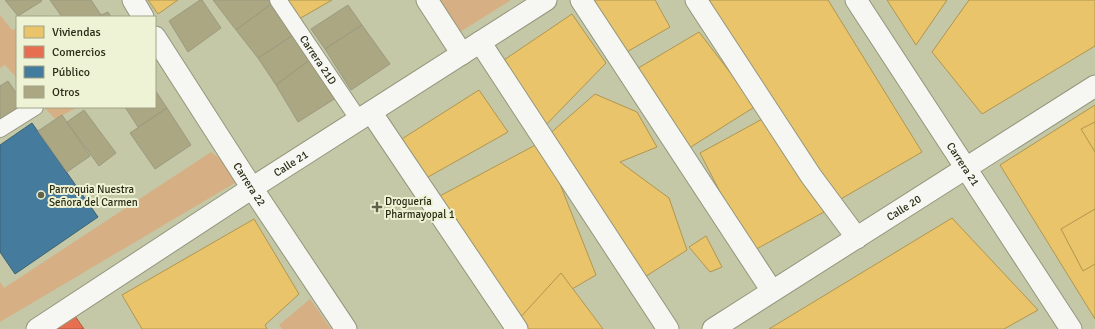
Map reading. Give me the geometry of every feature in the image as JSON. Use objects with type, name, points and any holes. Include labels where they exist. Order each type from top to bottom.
[{"type":"street","points":[[132,0],[142,16]]},
{"type":"street","name":"Carrera 21D","points":[[278,0],[365,116]]},
{"type":"street","points":[[427,0],[462,54]]},
{"type":"street","name":"Calle 21","points":[[37,329],[252,188],[546,0]]},
{"type":"street","points":[[581,0],[772,291]]},
{"type":"street","points":[[696,0],[811,176],[857,238]]},
{"type":"street","name":"Carrera 21","points":[[856,0],[1071,329]]},
{"type":"street","name":"Carrera 22","points":[[156,39],[252,188],[346,329]]},
{"type":"street","points":[[480,42],[668,329]]},
{"type":"street","name":"Calle 20","points":[[713,329],[1095,86]]},
{"type":"street","points":[[0,129],[33,108]]},
{"type":"street","points":[[365,116],[517,329]]},
{"type":"shaded area","points":[[437,0],[511,0],[460,32]]},
{"type":"shaded area","points":[[0,15],[12,30],[16,28],[16,77],[5,65],[0,68]]},
{"type":"shaded area","points":[[45,108],[76,108],[55,119]]},
{"type":"shaded area","points":[[211,152],[245,177],[0,322],[0,282],[4,288]]},
{"type":"shaded area","points":[[310,299],[331,329],[282,329],[279,325]]},
{"type":"building: Viviendas","points":[[148,0],[178,0],[158,14]]},
{"type":"building: Viviendas","points":[[287,0],[332,0],[299,19]]},
{"type":"building: Viviendas","points":[[592,0],[655,0],[670,27],[618,57]]},
{"type":"building: Viviendas","points":[[704,0],[828,0],[922,152],[839,200]]},
{"type":"building: Viviendas","points":[[887,0],[947,0],[916,45]]},
{"type":"building: Viviendas","points":[[969,0],[1095,0],[1095,46],[982,114],[932,52]]},
{"type":"building: Viviendas","points":[[572,14],[606,63],[540,131],[498,64]]},
{"type":"building: Viviendas","points":[[699,32],[756,106],[686,150],[635,70]]},
{"type":"building: Viviendas","points":[[479,90],[508,132],[421,181],[397,142]]},
{"type":"building: Viviendas","points":[[595,94],[637,112],[657,147],[620,162],[669,198],[687,250],[640,280],[547,136]]},
{"type":"building: Viviendas","points":[[1095,105],[1095,319],[1000,165]]},
{"type":"building: Viviendas","points":[[766,117],[824,212],[751,252],[700,153]]},
{"type":"building: Viviendas","points":[[1095,122],[1095,152],[1081,129]]},
{"type":"building: Viviendas","points":[[543,141],[596,275],[517,321],[436,198]]},
{"type":"building: Viviendas","points":[[1095,209],[1095,264],[1083,271],[1061,229]]},
{"type":"building: Viviendas","points":[[952,218],[1038,310],[1004,329],[769,329]]},
{"type":"building: Viviendas","points":[[254,219],[299,294],[265,325],[267,329],[142,329],[122,295]]},
{"type":"building: Viviendas","points":[[706,236],[722,267],[710,272],[689,247]]},
{"type":"building: Viviendas","points":[[561,273],[603,329],[522,329],[517,321]]},
{"type":"building: Comercios","points":[[75,316],[84,329],[55,329]]},
{"type":"building: Público","name":"Parroquia Nuestra Señora del Carmen","points":[[32,123],[98,217],[15,274],[0,252],[0,145]]},
{"type":"building: Otros","points":[[5,0],[41,0],[42,1],[18,16]]},
{"type":"building: Otros","points":[[50,0],[91,0],[101,15],[100,16],[61,16]]},
{"type":"building: Otros","points":[[202,0],[221,28],[188,52],[169,21]]},
{"type":"building: Otros","points":[[213,0],[271,0],[273,3],[236,30]]},
{"type":"building: Otros","points":[[273,3],[295,34],[258,58],[236,30]]},
{"type":"building: Otros","points":[[348,5],[362,25],[325,49],[311,29]]},
{"type":"building: Otros","points":[[108,12],[110,16],[100,16]]},
{"type":"building: Otros","points":[[362,25],[390,64],[351,90],[325,49]]},
{"type":"building: Otros","points":[[295,34],[311,59],[276,85],[258,58]]},
{"type":"building: Otros","points":[[311,59],[336,98],[298,122],[276,85]]},
{"type":"building: Otros","points":[[8,81],[16,93],[16,108],[24,108],[0,124],[0,86]]},
{"type":"building: Otros","points":[[156,92],[167,108],[138,127],[126,108],[156,108]]},
{"type":"building: Otros","points":[[167,108],[191,145],[155,169],[130,133]]},
{"type":"building: Otros","points":[[84,110],[116,153],[99,166],[67,122]]},
{"type":"building: Otros","points":[[62,115],[90,156],[67,172],[38,131]]},
{"type":"place","name":"Parroquia Nuestra Señora del Carmen","points":[[41,195]]},
{"type":"place","name":"Droguería Pharmayopal 1","points":[[377,207]]}]
